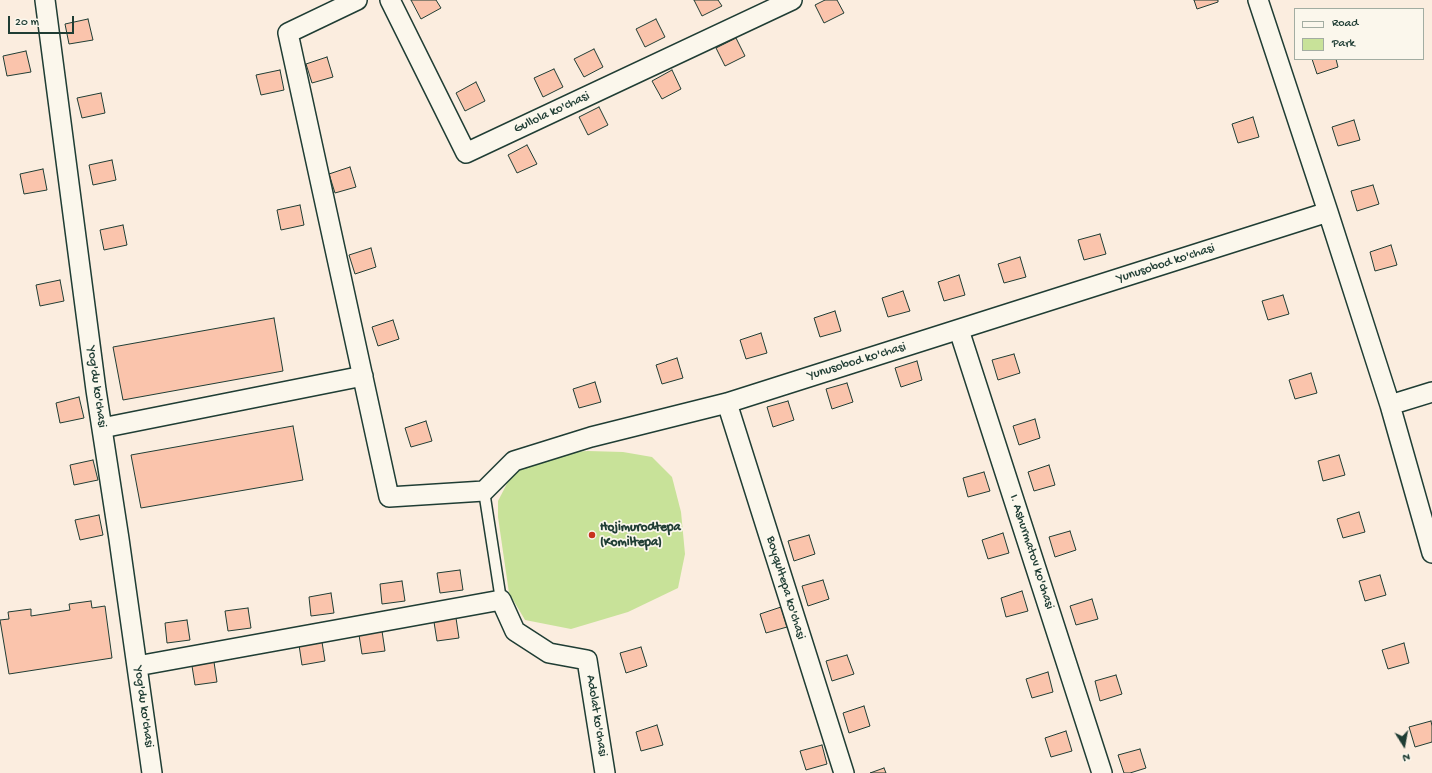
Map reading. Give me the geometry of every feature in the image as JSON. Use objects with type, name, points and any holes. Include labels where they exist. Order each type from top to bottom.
[{"type":"street","name":"Yog'du ko'chasi","points":[[44,0],[102,428],[152,773]]},
{"type":"street","points":[[357,0],[288,33],[389,497],[484,490]]},
{"type":"street","name":"Gullola ko'chasi","points":[[390,0],[466,153],[792,0]]},
{"type":"street","points":[[1258,0],[1390,405],[1432,553]]},
{"type":"street","name":"Yunusobod ko'chasi","points":[[484,490],[514,461],[591,437],[727,403],[1328,212]]},
{"type":"street","name":"I. Ashurmatov ko'chasi","points":[[959,330],[1102,773]]},
{"type":"street","points":[[102,428],[363,376]]},
{"type":"street","points":[[1390,405],[1432,392]]},
{"type":"street","name":"Boyqultepa ko'chasi","points":[[727,403],[844,773]]},
{"type":"street","points":[[137,666],[501,600]]},
{"type":"street","name":"Adolat ko'chasi","points":[[501,600],[515,631],[549,652],[587,660],[605,773]]},
{"type":"lane","points":[[484,490],[501,600]]},
{"type":"green space","name":"Hojimurodtepa (Komiltepa)","points":[[588,451],[623,452],[652,457],[672,477],[681,512],[685,554],[678,588],[628,612],[571,629],[525,620],[509,593],[498,517],[498,501],[514,470],[555,453]]},
{"type":"building","points":[[411,0],[436,0],[441,8],[421,19]]},
{"type":"building","points":[[694,0],[718,0],[722,6],[702,16]]},
{"type":"building","points":[[825,0],[837,0],[844,13],[824,23],[815,5]]},
{"type":"building","points":[[1194,0],[1218,0],[1218,2],[1197,9]]},
{"type":"building","points":[[88,19],[93,40],[69,44],[65,24]]},
{"type":"building","points":[[656,19],[665,37],[645,47],[636,29]]},
{"type":"building","points":[[736,38],[745,56],[725,66],[716,48]]},
{"type":"building","points":[[594,49],[603,67],[584,77],[574,59]]},
{"type":"building","points":[[26,51],[31,72],[7,76],[3,56]]},
{"type":"building","points":[[327,57],[333,77],[312,83],[306,64]]},
{"type":"building","points":[[1312,60],[1336,60],[1338,67],[1317,74]]},
{"type":"building","points":[[554,69],[563,87],[543,97],[534,78]]},
{"type":"building","points":[[280,70],[284,90],[261,95],[256,75]]},
{"type":"building","points":[[672,70],[681,89],[662,99],[652,81]]},
{"type":"building","points":[[476,82],[485,101],[465,111],[456,93]]},
{"type":"building","points":[[101,93],[105,113],[82,118],[77,98]]},
{"type":"building","points":[[599,107],[608,125],[588,135],[579,117]]},
{"type":"building","points":[[1253,117],[1259,137],[1238,143],[1232,124]]},
{"type":"building","points":[[1354,120],[1360,140],[1338,146],[1332,127]]},
{"type":"building","points":[[527,145],[537,164],[517,173],[508,155]]},
{"type":"building","points":[[112,160],[116,180],[93,185],[89,165]]},
{"type":"building","points":[[350,167],[356,187],[335,193],[329,174]]},
{"type":"building","points":[[43,169],[47,190],[24,194],[20,174]]},
{"type":"building","points":[[1373,185],[1379,204],[1357,211],[1351,191]]},
{"type":"building","points":[[300,205],[304,225],[281,230],[277,210]]},
{"type":"building","points":[[123,225],[127,245],[104,250],[100,230]]},
{"type":"building","points":[[1100,234],[1106,254],[1084,260],[1078,240]]},
{"type":"building","points":[[1391,245],[1397,265],[1375,271],[1370,252]]},
{"type":"building","points":[[371,248],[376,267],[355,274],[349,255]]},
{"type":"building","points":[[1020,257],[1026,277],[1004,283],[998,264]]},
{"type":"building","points":[[959,275],[965,295],[944,301],[938,282]]},
{"type":"building","points":[[60,280],[64,301],[40,306],[36,285]]},
{"type":"building","points":[[903,291],[910,311],[888,317],[882,298]]},
{"type":"building","points":[[1283,295],[1289,314],[1268,320],[1262,301]]},
{"type":"building","points":[[835,311],[841,331],[820,337],[814,318]]},
{"type":"building","points":[[274,318],[283,371],[123,400],[113,347]]},
{"type":"building","points":[[393,320],[399,339],[378,346],[372,327]]},
{"type":"building","points":[[761,333],[767,353],[746,359],[740,340]]},
{"type":"building","points":[[1014,354],[1020,373],[998,380],[992,360]]},
{"type":"building","points":[[677,358],[683,378],[662,384],[656,365]]},
{"type":"building","points":[[917,361],[922,380],[901,387],[895,368]]},
{"type":"building","points":[[1311,373],[1317,393],[1295,399],[1289,380]]},
{"type":"building","points":[[595,382],[601,402],[579,408],[573,389]]},
{"type":"building","points":[[847,383],[853,402],[832,409],[826,389]]},
{"type":"building","points":[[79,397],[84,418],[60,423],[56,403]]},
{"type":"building","points":[[788,401],[794,420],[773,427],[767,407]]},
{"type":"building","points":[[1035,419],[1040,438],[1019,445],[1013,426]]},
{"type":"building","points":[[426,421],[432,441],[411,447],[405,428]]},
{"type":"building","points":[[293,426],[303,480],[141,508],[131,455]]},
{"type":"building","points":[[1339,455],[1345,475],[1323,481],[1318,461]]},
{"type":"building","points":[[93,460],[98,480],[74,485],[70,465]]},
{"type":"building","points":[[1049,465],[1055,485],[1034,491],[1028,472]]},
{"type":"building","points":[[984,472],[990,491],[968,497],[963,478]]},
{"type":"building","points":[[1359,512],[1365,532],[1343,538],[1337,519]]},
{"type":"building","points":[[99,515],[103,535],[80,540],[75,520]]},
{"type":"building","points":[[1070,531],[1076,550],[1055,557],[1049,537]]},
{"type":"building","points":[[1003,533],[1009,553],[988,559],[982,540]]},
{"type":"building","points":[[809,535],[815,554],[794,561],[788,541]]},
{"type":"building","points":[[460,570],[463,590],[440,593],[437,573]]},
{"type":"building","points":[[1380,575],[1386,595],[1365,601],[1359,581]]},
{"type":"building","points":[[823,580],[829,599],[808,606],[802,586]]},
{"type":"building","points":[[402,581],[405,601],[382,604],[380,584]]},
{"type":"building","points":[[1022,591],[1028,611],[1006,617],[1001,598]]},
{"type":"building","points":[[331,593],[334,613],[311,616],[309,597]]},
{"type":"building","points":[[1092,599],[1098,619],[1076,625],[1070,606]]},
{"type":"building","points":[[91,601],[92,608],[105,606],[112,658],[9,674],[0,620],[9,619],[8,612],[31,609],[31,616],[70,610],[69,604]]},
{"type":"building","points":[[781,607],[787,627],[766,633],[760,614]]},
{"type":"building","points":[[248,608],[251,628],[228,631],[225,611]]},
{"type":"building","points":[[456,618],[459,638],[437,641],[434,622]]},
{"type":"building","points":[[187,620],[190,640],[167,643],[165,623]]},
{"type":"building","points":[[382,631],[385,651],[362,654],[359,635]]},
{"type":"building","points":[[322,642],[325,661],[302,665],[299,645]]},
{"type":"building","points":[[1404,643],[1409,663],[1388,669],[1382,650]]},
{"type":"building","points":[[641,647],[647,666],[626,673],[620,653]]},
{"type":"building","points":[[847,655],[854,674],[832,681],[826,661]]},
{"type":"building","points":[[214,662],[217,682],[195,685],[192,666]]},
{"type":"building","points":[[1048,672],[1053,692],[1032,698],[1026,679]]},
{"type":"building","points":[[1116,675],[1122,694],[1100,701],[1095,681]]},
{"type":"building","points":[[864,706],[870,726],[849,733],[843,713]]},
{"type":"building","points":[[1431,721],[1432,742],[1415,747],[1409,727]]},
{"type":"building","points":[[657,725],[663,745],[641,751],[636,732]]},
{"type":"building","points":[[1066,731],[1072,751],[1051,757],[1045,738]]},
{"type":"building","points":[[822,745],[827,764],[806,770],[800,751]]},
{"type":"building","points":[[1140,749],[1146,768],[1130,773],[1124,773],[1118,755]]},
{"type":"building","points":[[884,768],[886,773],[870,773]]},
{"type":"place","name":"Hojimurodtepa (Komiltepa)","points":[[592,535]]}]
